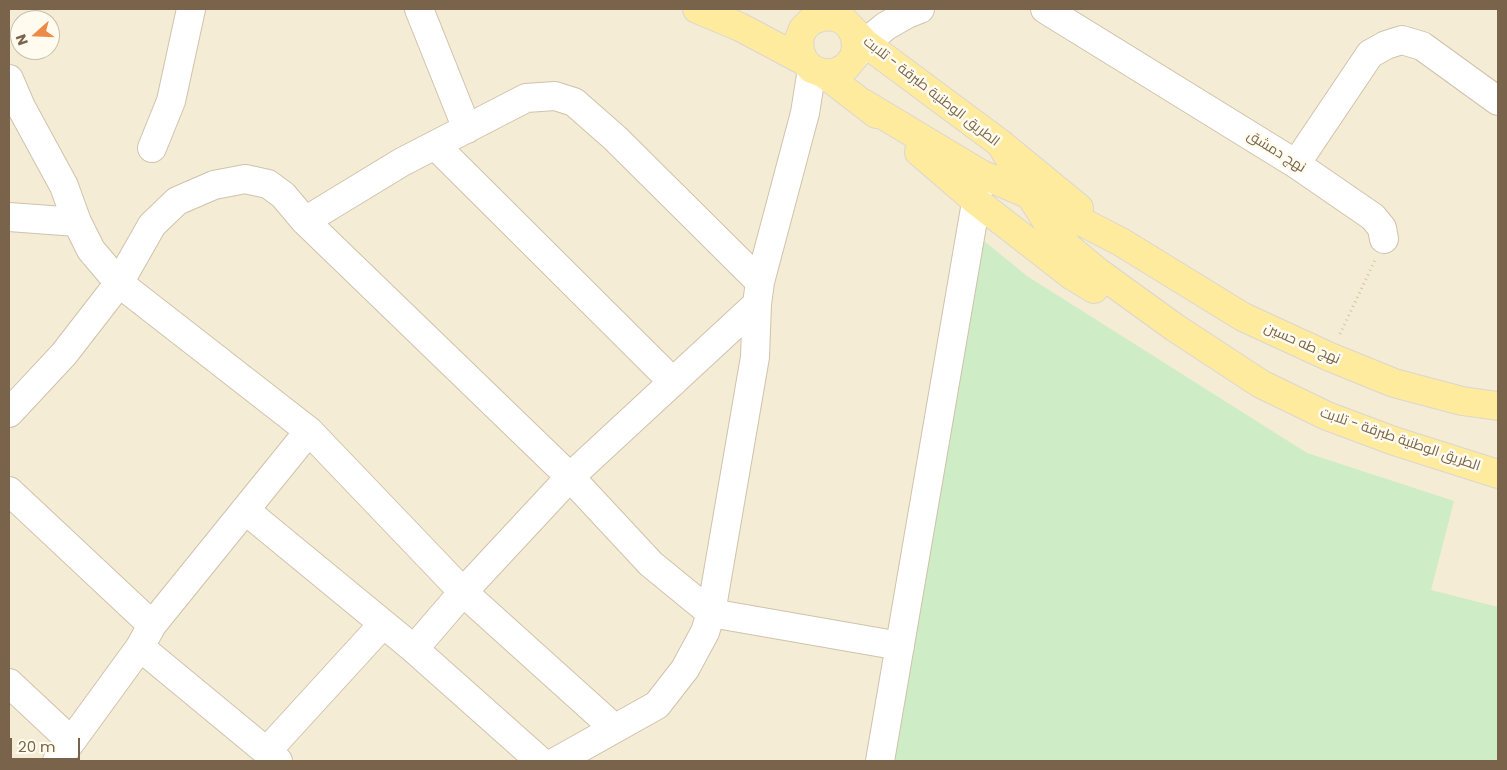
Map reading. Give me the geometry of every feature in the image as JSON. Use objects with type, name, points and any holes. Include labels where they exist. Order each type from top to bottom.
[{"type":"main road","name":"الطريق الوطنية طبرقة - تلابت","points":[[697,9],[740,27],[813,68],[863,103],[976,201],[1071,275],[1115,302],[1148,319],[1174,328]]},
{"type":"main road","points":[[811,21],[839,26],[846,67],[835,73],[813,68],[800,51],[799,39],[803,29],[811,21]]},
{"type":"main road","name":"الطريق الوطنية طبرقة - تلابت","points":[[839,26],[1001,144],[1030,195],[1050,225],[1069,248],[1098,272],[1174,328],[1261,384],[1327,416],[1394,441],[1498,474]]},
{"type":"main road","points":[[863,103],[981,174],[1030,195],[1121,242]]},
{"type":"main road","points":[[1001,144],[1121,242]]},
{"type":"main road","name":"نهج طه حسين","points":[[1121,242],[1243,317],[1330,357],[1394,383],[1462,401],[1498,406]]},
{"type":"street","points":[[152,148],[171,100],[191,9]]},
{"type":"street","points":[[419,9],[467,129]]},
{"type":"street","points":[[839,26],[886,26],[920,9]]},
{"type":"street","name":"نهج دمشق","points":[[1045,9],[1296,164],[1373,217],[1382,228],[1384,239]]},
{"type":"street","points":[[1296,164],[1370,54],[1386,44],[1402,40],[1422,46],[1498,101]]},
{"type":"street","points":[[557,761],[657,705],[685,669],[705,632],[711,613],[755,357],[759,293],[805,113],[813,68]]},
{"type":"street","points":[[9,78],[15,110],[64,186],[77,222],[91,250],[119,283],[309,431],[463,592],[614,728]]},
{"type":"street","points":[[305,221],[402,162],[526,98],[555,96],[574,102],[615,138],[759,293]]},
{"type":"street","points":[[435,145],[673,382]]},
{"type":"street","points":[[880,761],[981,174]]},
{"type":"street","points":[[9,413],[64,354],[119,283],[152,225],[177,201],[214,184],[245,179],[268,184],[283,195],[305,221],[570,477],[651,564],[711,613],[900,646]]},
{"type":"street","points":[[9,216],[77,222]]},
{"type":"street","points":[[414,649],[463,592],[570,477],[673,382],[759,293]]},
{"type":"street","points":[[9,684],[64,751],[146,636],[309,431]]},
{"type":"street","points":[[9,492],[146,636],[273,756],[383,624]]},
{"type":"street","points":[[245,510],[414,649],[540,761]]},
{"type":"path","points":[[1330,357],[1384,239]]},
{"type":"shaded area","points":[[9,9],[1498,9],[1498,761],[9,761]]},
{"type":"green space","points":[[984,241],[1027,276],[1307,453],[1454,501],[1431,590],[1498,607],[1498,761],[884,761],[942,468]]}]
